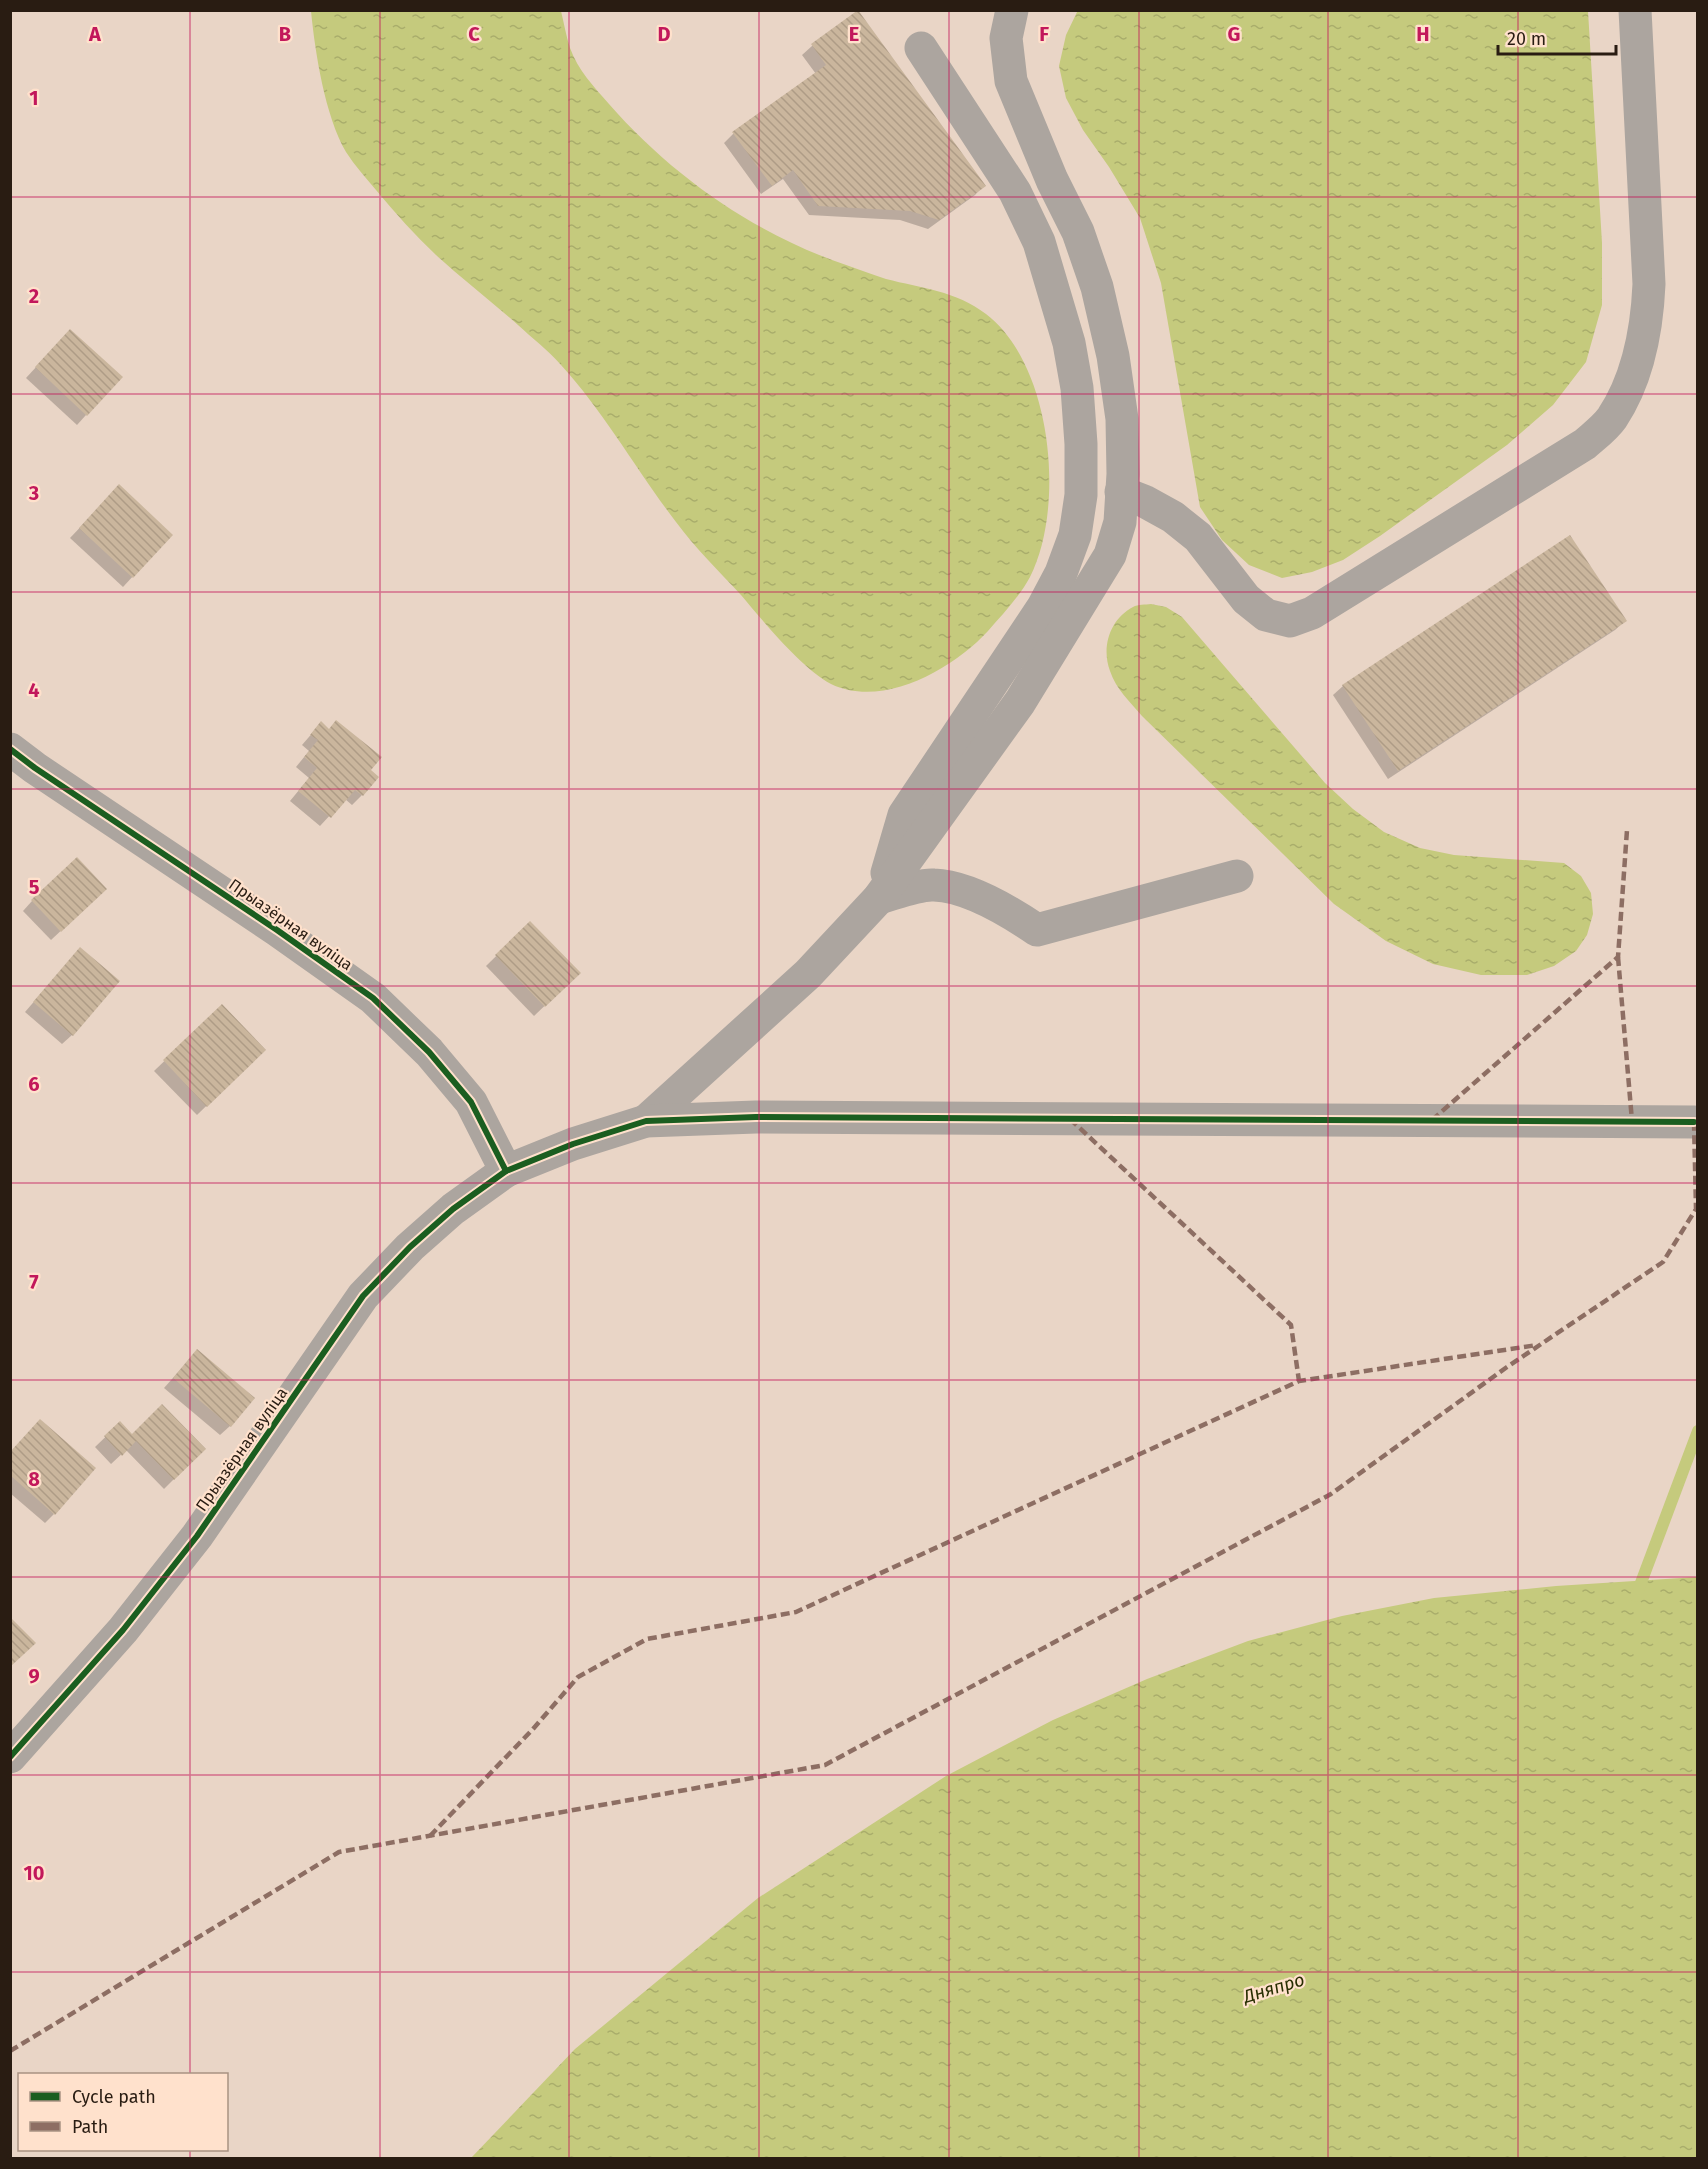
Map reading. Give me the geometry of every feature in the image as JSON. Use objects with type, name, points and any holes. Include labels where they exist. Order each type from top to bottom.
[{"type":"street","points":[[646,1121],[808,974],[879,898],[1020,702],[1110,555],[1119,522],[1121,492],[1122,419],[1113,356],[1097,287],[1078,232],[1052,180],[1011,81],[1006,38],[1012,10]]},
{"type":"street","points":[[1121,492],[1173,516],[1198,537],[1246,599],[1266,615],[1290,621],[1312,613],[1585,444],[1611,419],[1629,385],[1648,316],[1650,284],[1635,10]]},
{"type":"street","points":[[879,898],[904,815],[1043,607],[1061,573],[1075,535],[1081,495],[1081,444],[1077,388],[1069,342],[1039,242],[1015,192],[921,48]]},
{"type":"street","name":"Прыазёрная вуліца","points":[[10,749],[373,998],[429,1052],[471,1102],[506,1170]]},
{"type":"street","points":[[879,898],[932,884],[961,890],[1017,916],[1037,930],[1237,876]]},
{"type":"street","points":[[646,1121],[768,1117],[1694,1122]]},
{"type":"street","name":"Прыазёрная вуліца","points":[[10,1757],[123,1630],[197,1536],[363,1296],[410,1247],[453,1209],[506,1170],[573,1144],[646,1121]]},
{"type":"water","points":[[1078,10],[1588,11],[1602,243],[1602,305],[1586,362],[1553,405],[1507,445],[1343,560],[1312,572],[1282,578],[1249,565],[1222,540],[1200,507],[1161,283],[1140,218],[1083,130],[1066,98],[1059,66],[1066,35]]},
{"type":"water","points":[[311,11],[561,11],[573,56],[592,85],[660,156],[718,201],[781,238],[815,253],[886,279],[950,295],[975,306],[986,314],[1008,337],[1026,366],[1038,400],[1046,438],[1049,476],[1048,513],[1041,547],[1030,577],[1016,598],[988,631],[956,659],[937,671],[894,688],[873,692],[851,690],[831,684],[808,667],[783,644],[683,532],[592,402],[561,365],[428,247],[390,207],[353,162],[332,121],[318,64]]},
{"type":"water","points":[[1151,604],[1166,607],[1182,617],[1325,783],[1353,809],[1384,832],[1420,848],[1454,855],[1564,863],[1581,876],[1591,893],[1593,914],[1587,935],[1576,951],[1554,966],[1527,975],[1481,975],[1433,964],[1386,941],[1334,904],[1142,716],[1116,684],[1107,662],[1107,643],[1113,626],[1125,612],[1135,606]]},
{"type":"water","name":"Дняпро","points":[[1697,1577],[1697,2158],[471,2158],[575,2049],[758,1898],[946,1776],[1053,1720],[1147,1679],[1248,1641],[1342,1616],[1434,1598],[1556,1586]]},
{"type":"building","points":[[858,10],[986,186],[939,220],[910,211],[818,206],[793,170],[772,186],[732,132],[826,65],[811,44]]},
{"type":"building","points":[[70,329],[123,377],[87,416],[35,367]]},
{"type":"building","points":[[119,484],[173,535],[133,578],[79,528]]},
{"type":"building","points":[[1570,535],[1627,621],[1398,771],[1342,685]]},
{"type":"building","points":[[336,720],[382,757],[371,770],[379,777],[363,796],[355,790],[331,818],[298,791],[317,768],[304,757],[318,740],[310,735],[321,721],[329,729]]},
{"type":"building","points":[[77,857],[107,889],[61,932],[31,900]]},
{"type":"building","points":[[530,921],[581,973],[545,1007],[495,955]]},
{"type":"building","points":[[80,947],[120,981],[73,1036],[33,1002]]},
{"type":"building","points":[[222,1004],[266,1050],[207,1107],[163,1060]]},
{"type":"building","points":[[197,1349],[255,1398],[231,1427],[173,1378]]},
{"type":"building","points":[[162,1404],[206,1449],[174,1480],[136,1441],[122,1456],[104,1436],[120,1421],[132,1434]]},
{"type":"building","points":[[40,1419],[96,1468],[55,1515],[10,1475],[10,1452]]},
{"type":"building","points":[[10,1617],[36,1643],[10,1667]]},
{"type":"waterway","points":[[1636,1596],[1698,1431]]},
{"type":"marked path","points":[[1432,1120],[1618,957],[1627,830]]},
{"type":"marked path","points":[[1618,957],[1632,1121]]},
{"type":"marked path","points":[[1070,1119],[1291,1325],[1299,1381]]},
{"type":"marked path","points":[[10,2051],[339,1852],[825,1765],[1331,1494],[1507,1367],[1663,1262],[1696,1209],[1694,1122],[1698,1121]]},
{"type":"marked path","points":[[430,1836],[533,1729],[578,1677],[647,1639],[796,1612],[1299,1381],[1537,1345]]},
{"type":"cycle path","points":[[10,749],[373,998],[429,1052],[471,1102],[506,1171]]},
{"type":"cycle path","points":[[10,1757],[123,1630],[197,1536],[363,1296],[410,1247],[453,1209],[506,1171],[573,1144],[646,1121],[756,1117],[1694,1122]]}]
